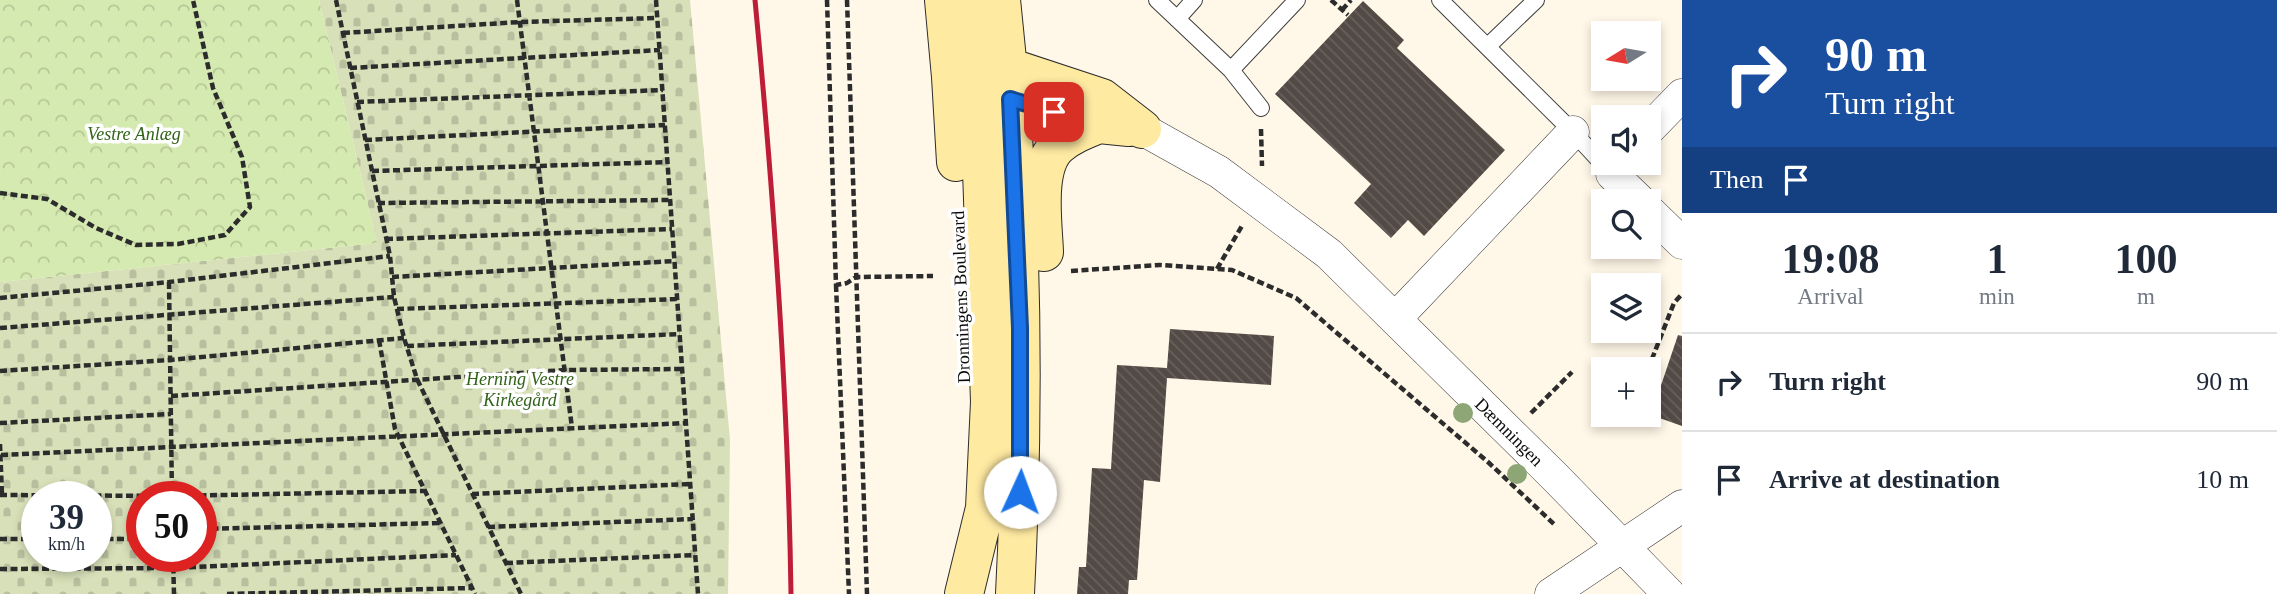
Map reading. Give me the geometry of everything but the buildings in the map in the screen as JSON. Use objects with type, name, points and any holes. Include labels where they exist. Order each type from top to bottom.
[{"type":"main road","name":"Dronningens Boulevard","points":[[944,0],[951,77],[964,320],[964,469],[959,594]]},
{"type":"main road","points":[[969,0],[973,43],[981,70],[1003,83],[1098,124],[1142,129]]},
{"type":"main road","points":[[1001,0],[1003,83],[1020,328],[1021,466],[1015,594]]},
{"type":"main road","points":[[1003,83],[1102,98],[1142,129]]},
{"type":"main road","points":[[964,594],[985,508],[990,402],[980,112],[1003,83]]},
{"type":"main road","points":[[1020,328],[1044,287],[1042,184],[1048,160],[1056,146],[1098,124]]},
{"type":"street","points":[[1661,117],[1682,95]]},
{"type":"street","name":"Dæmningen","points":[[1142,129],[1219,172],[1249,210],[1329,254],[1511,433],[1669,594]]},
{"type":"street","points":[[1395,319],[1573,132]]},
{"type":"street","points":[[1617,175],[1630,189]]},
{"type":"street","points":[[1661,223],[1682,243]]},
{"type":"street","points":[[1550,594],[1682,506]]},
{"type":"lane","points":[[1157,0],[1231,70],[1261,107]]},
{"type":"lane","points":[[1177,19],[1194,0]]},
{"type":"lane","points":[[1231,70],[1297,0]]},
{"type":"lane","points":[[1440,0],[1591,149]]},
{"type":"lane","points":[[1488,46],[1536,0]]},
{"type":"path","points":[[0,193],[47,199],[96,228],[135,245],[178,244],[225,235],[250,207],[242,158],[213,88],[193,0]]},
{"type":"path","points":[[336,0],[390,256],[394,297],[404,338],[417,379],[521,594]]},
{"type":"path","points":[[517,0],[572,428]]},
{"type":"path","points":[[656,0],[698,594]]},
{"type":"path","points":[[827,0],[849,594]]},
{"type":"path","points":[[847,0],[867,594]]},
{"type":"path","points":[[1331,0],[1348,15]]},
{"type":"path","points":[[1342,10],[1351,0]]},
{"type":"path","points":[[343,33],[520,22],[657,18]]},
{"type":"path","points":[[350,68],[660,50]]},
{"type":"path","points":[[357,102],[663,90]]},
{"type":"path","points":[[1217,269],[1249,210],[1262,166],[1261,107]]},
{"type":"path","points":[[365,140],[665,125]]},
{"type":"path","points":[[372,171],[668,162]]},
{"type":"path","points":[[378,203],[670,200]]},
{"type":"path","points":[[386,239],[672,229]]},
{"type":"path","points":[[0,298],[169,282],[390,256]]},
{"type":"path","points":[[392,277],[674,261]]},
{"type":"path","points":[[1065,272],[1160,265],[1232,270],[1296,298],[1488,462],[1557,527]]},
{"type":"path","points":[[836,285],[847,283],[856,277],[933,276]]},
{"type":"path","points":[[169,282],[172,481]]},
{"type":"path","points":[[1653,357],[1674,303],[1682,294]]},
{"type":"path","points":[[0,328],[394,297]]},
{"type":"path","points":[[397,309],[677,299]]},
{"type":"path","points":[[407,346],[680,334]]},
{"type":"path","points":[[0,372],[170,360],[404,338]]},
{"type":"path","points":[[379,340],[398,436],[475,594]]},
{"type":"path","points":[[171,396],[565,370],[682,369]]},
{"type":"path","points":[[1511,433],[1572,372]]},
{"type":"path","points":[[0,423],[171,414]]},
{"type":"path","points":[[1,455],[686,423]]},
{"type":"path","points":[[0,446],[1,495],[126,496]]},
{"type":"path","points":[[472,494],[690,484]]},
{"type":"path","points":[[217,496],[425,491]]},
{"type":"path","points":[[488,527],[692,519]]},
{"type":"path","points":[[217,528],[441,523]]},
{"type":"path","points":[[0,539],[21,539]]},
{"type":"path","points":[[217,566],[456,555]]},
{"type":"path","points":[[506,563],[695,555]]},
{"type":"path","points":[[0,569],[126,568]]},
{"type":"path","points":[[173,572],[174,594]]},
{"type":"path","points":[[227,594],[472,587]]},
{"type":"green space","name":"Vestre Anlæg","points":[[0,0],[319,0],[377,243],[0,282]]},
{"type":"green space","name":"Herning Vestre Kirkegård","points":[[319,0],[690,0],[730,440],[728,594],[0,594],[0,282],[377,243]]},
{"type":"railway","points":[[755,0],[779,297],[791,594]]},
{"type":"route","points":[[1020,492],[1020,328],[1010,99],[1054,112]]}]
